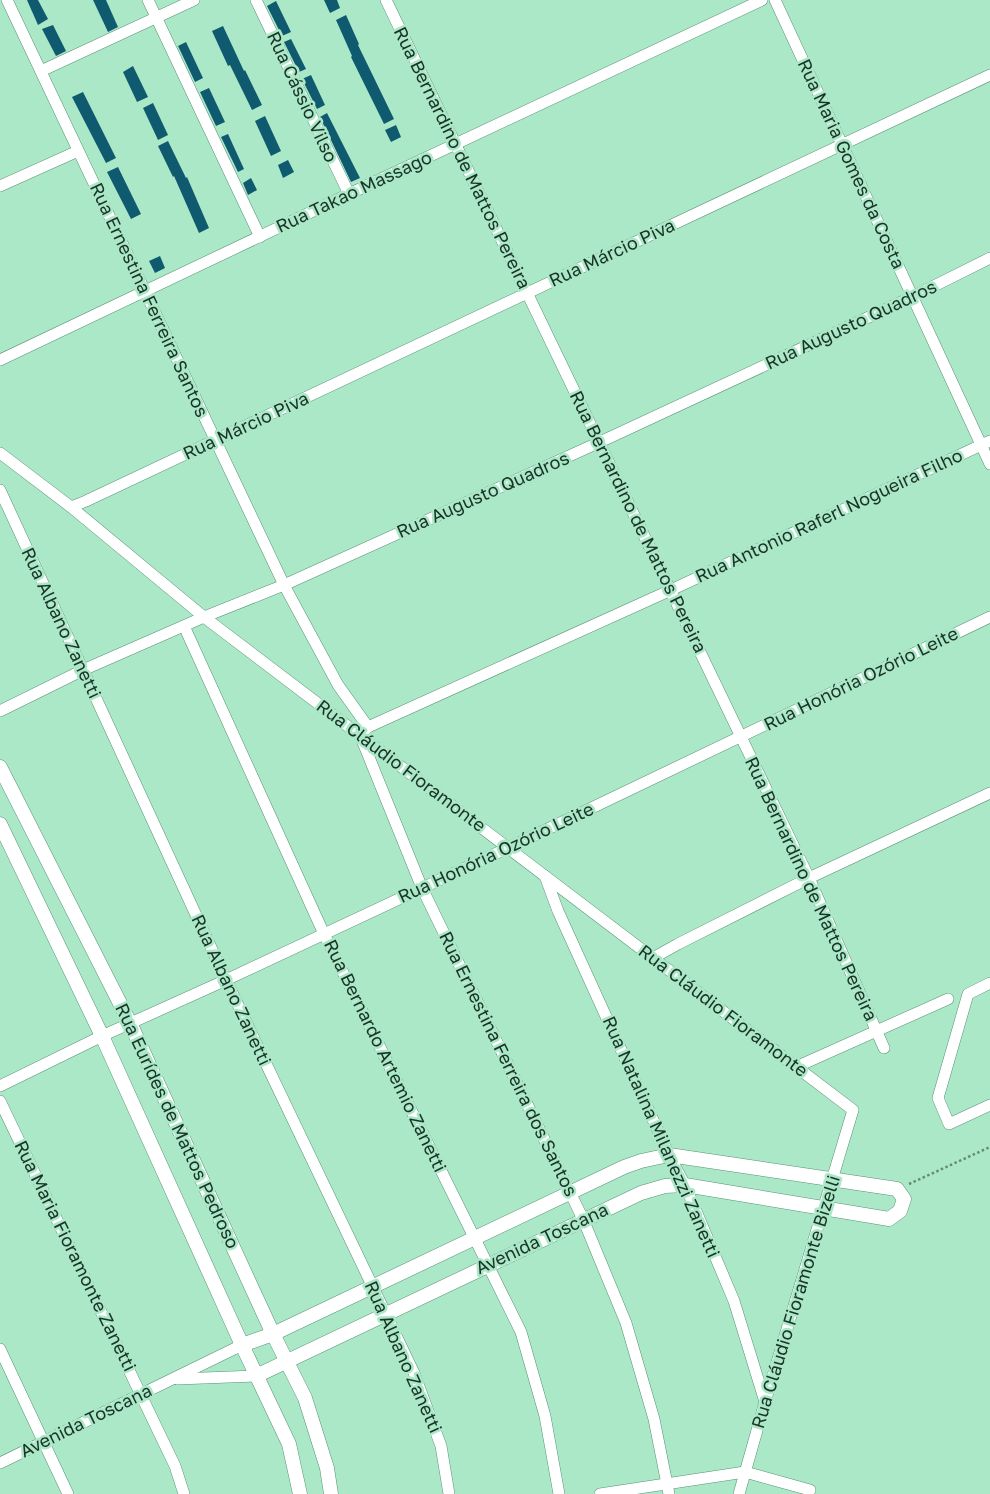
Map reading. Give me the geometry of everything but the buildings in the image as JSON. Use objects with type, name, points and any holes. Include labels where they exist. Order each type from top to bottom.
[{"type":"street","points":[[0,3],[7,0]]},
{"type":"street","name":"Rua Ernestina Ferreira Santos","points":[[7,0],[284,585],[364,731]]},
{"type":"street","points":[[148,0],[260,237]]},
{"type":"street","points":[[41,71],[194,0]]},
{"type":"street","name":"Rua Cássio Vilso","points":[[256,0],[348,194]]},
{"type":"street","name":"Rua Bernardino de Mattos Pereira","points":[[387,0],[809,878],[884,1048]]},
{"type":"street","name":"Rua Takao Massago","points":[[0,360],[762,0]]},
{"type":"street","name":"Rua Maria Gomes da Costa","points":[[775,0],[912,297],[986,443],[990,464]]},
{"type":"street","name":"Rua Márcio Piva","points":[[71,507],[990,75]]},
{"type":"street","points":[[0,186],[78,151]]},
{"type":"street","name":"Rua Augusto Quadros","points":[[0,711],[83,670],[204,617],[284,585],[600,442],[912,297],[990,258]]},
{"type":"street","name":"Rua Antonio Raferl Nogueira Filho","points":[[364,731],[986,443]]},
{"type":"street","name":"Rua Cláudio Fioramonte","points":[[0,452],[71,507],[204,617],[364,731],[508,848],[853,1110]]},
{"type":"street","name":"Rua Albano Zanetti","points":[[0,490],[226,980],[414,1373],[441,1446],[449,1494]]},
{"type":"street","name":"Rua Honória Ozório Leite","points":[[0,1086],[102,1036],[508,848],[990,617]]},
{"type":"street","name":"Rua Bernardo Artemio Zanetti","points":[[184,626],[324,934],[521,1332],[545,1416],[559,1494]]},
{"type":"street","name":"Rua Ernestina Ferreira dos Santos","points":[[364,731],[422,888],[584,1219],[626,1322],[654,1419],[668,1489]]},
{"type":"street","name":"Rua Eurídes de Mattos Pedroso","points":[[0,767],[130,1023],[305,1398],[327,1468],[332,1494]]},
{"type":"street","points":[[653,958],[809,878],[990,793]]},
{"type":"street","name":"Rua Eurídes de Mattos Pedroso","points":[[0,824],[102,1036],[256,1376],[289,1444],[300,1494]]},
{"type":"street","name":"Rua Natalina Milanezzi Zanetti","points":[[545,876],[558,911],[669,1155],[685,1185],[734,1302],[765,1402]]},
{"type":"street","points":[[990,983],[968,994],[938,1098],[949,1124],[990,1105]]},
{"type":"street","points":[[796,1067],[948,998]]},
{"type":"street","name":"Rua Maria Fioramonte Zanetti","points":[[0,1101],[175,1466],[184,1494]]},
{"type":"street","name":"Rua Cláudio Fioramonte Bizelli","points":[[739,1494],[853,1110]]},
{"type":"street","name":"Avenida Toscana","points":[[0,1463],[242,1345],[274,1334],[570,1192],[641,1161],[669,1155],[897,1190],[904,1199],[900,1211],[889,1219],[685,1185],[665,1186],[641,1193],[584,1219],[256,1376],[173,1379]]},
{"type":"street","points":[[0,1349],[68,1494]]},
{"type":"street","points":[[600,1494],[668,1489],[745,1472],[810,1490]]},
{"type":"path","points":[[897,1190],[990,1147]]}]
